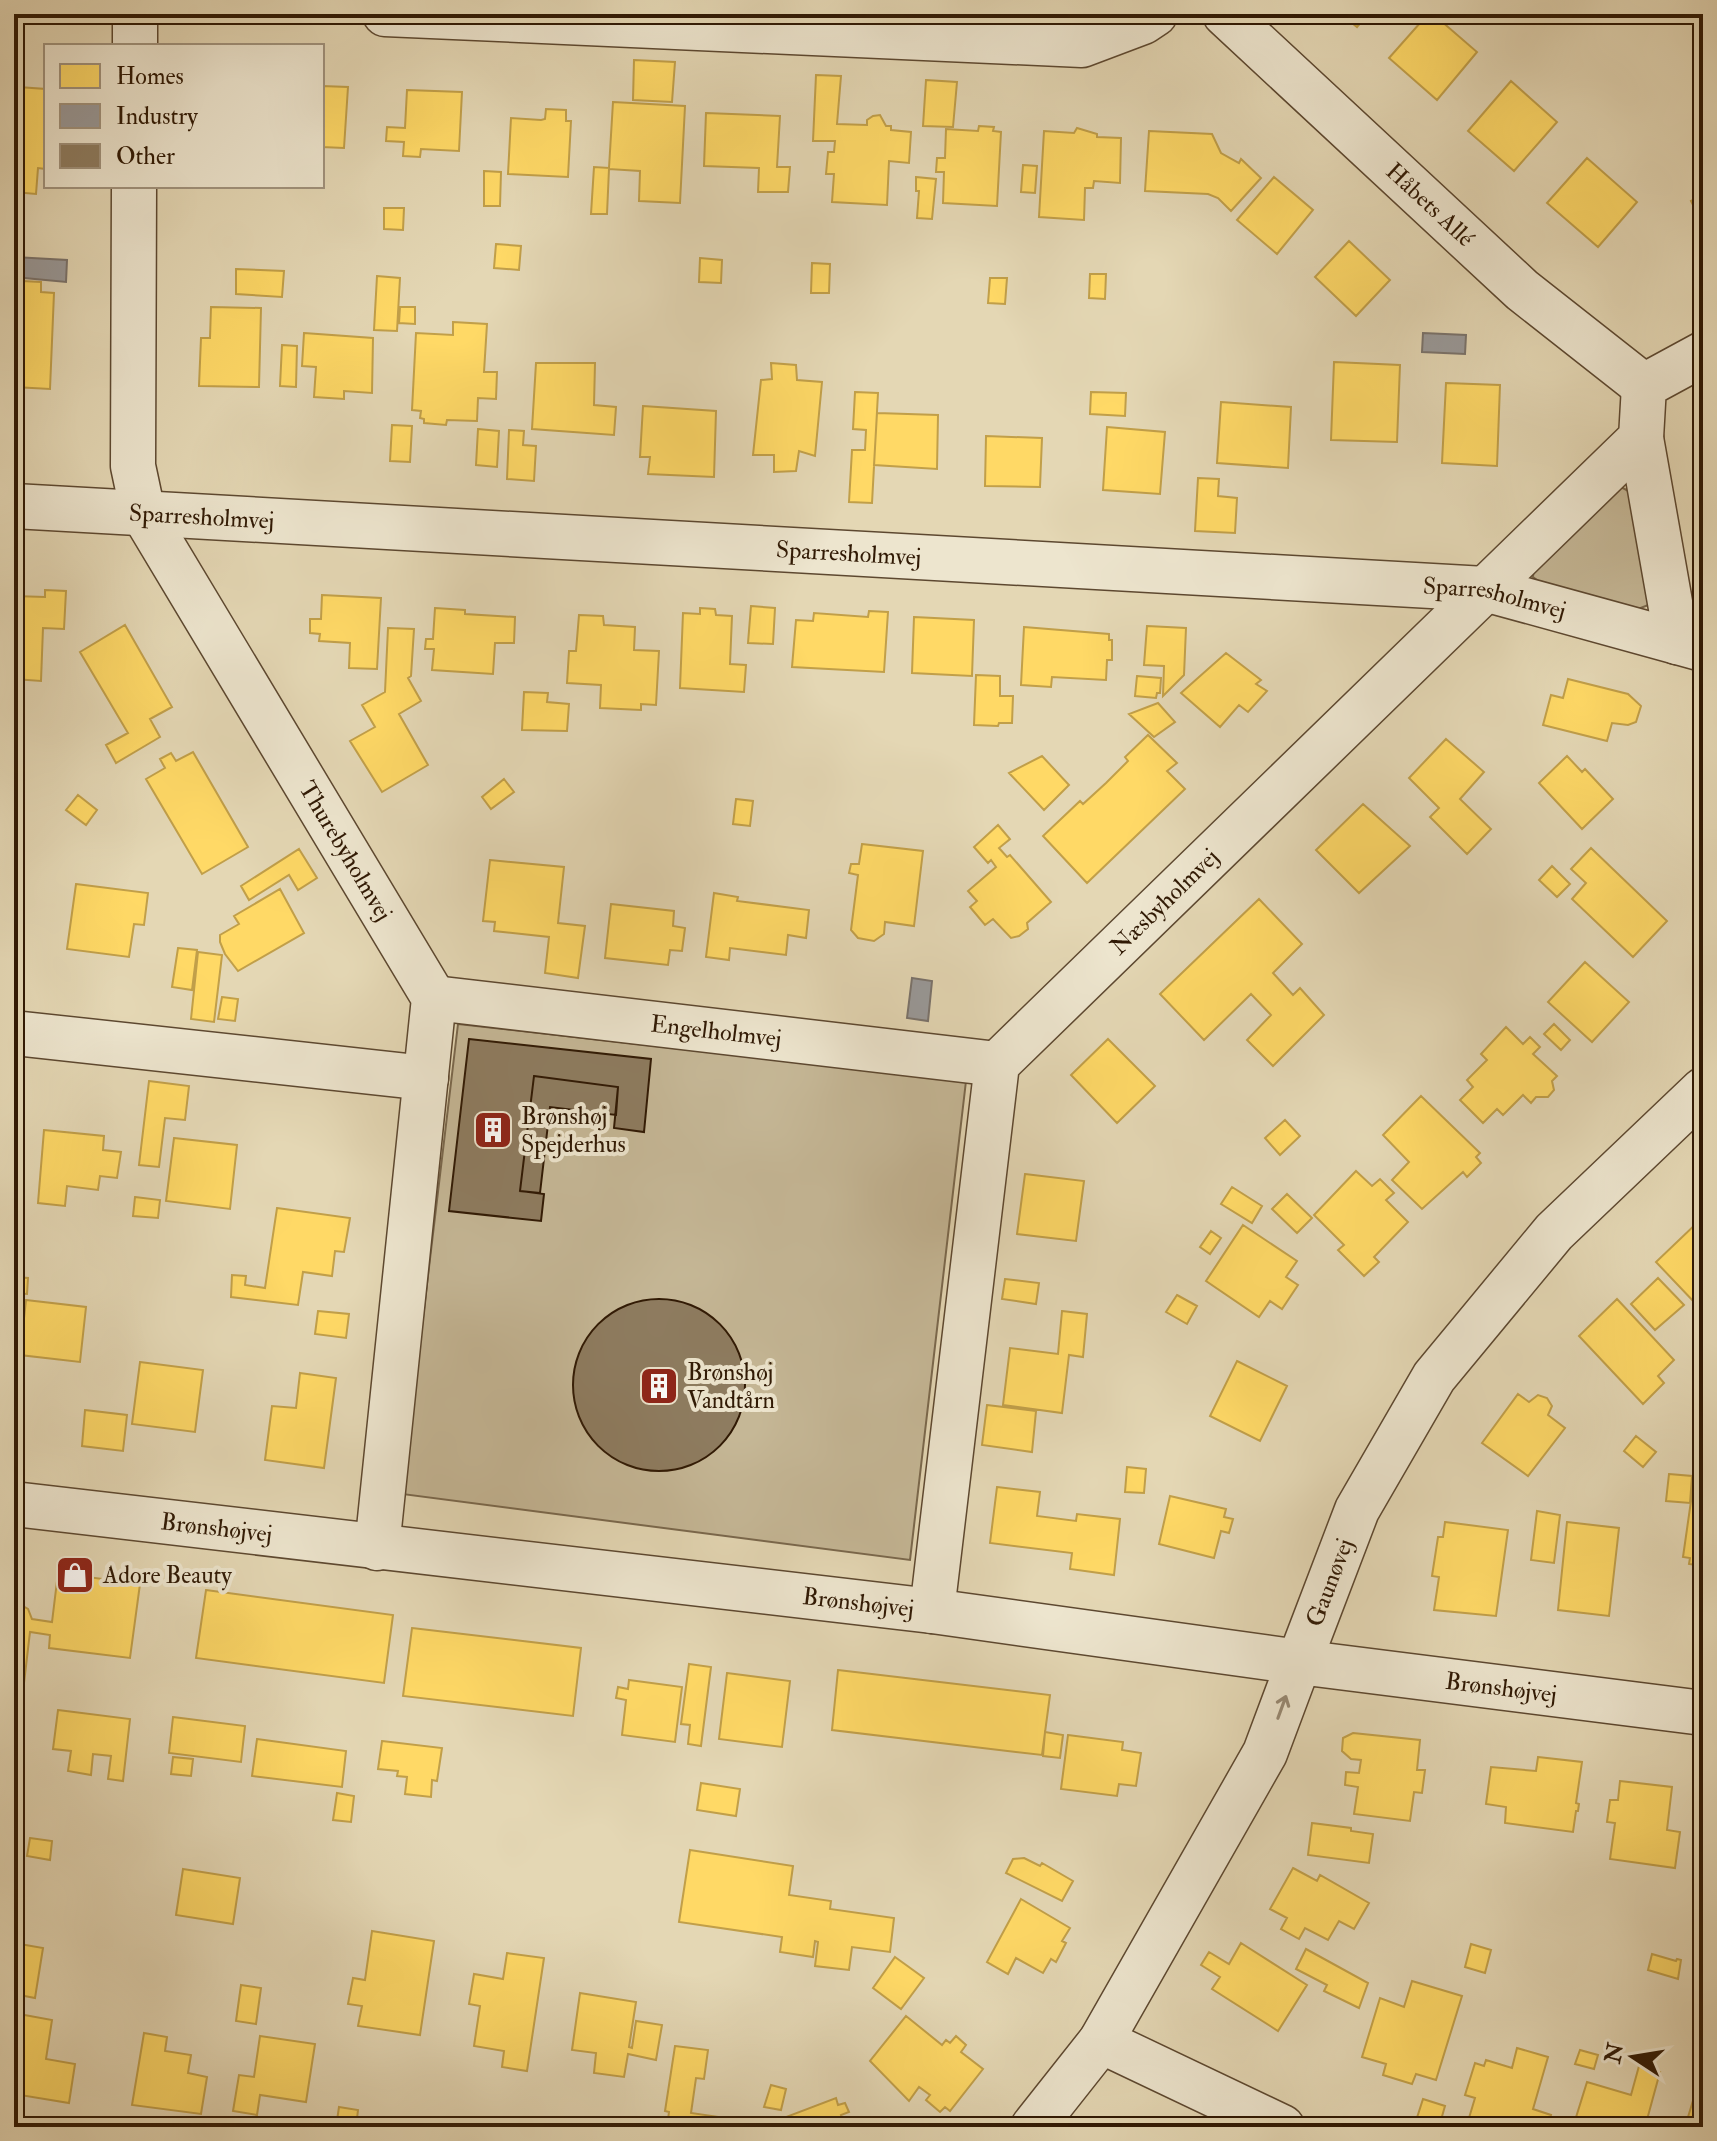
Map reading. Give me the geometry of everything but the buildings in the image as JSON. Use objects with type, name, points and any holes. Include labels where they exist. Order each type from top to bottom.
[{"type":"street","points":[[135,14],[135,44]]},
{"type":"street","points":[[385,14],[1082,45],[1143,22],[1155,14]]},
{"type":"street","name":"Håbets Allé","points":[[1225,14],[1522,290],[1644,386]]},
{"type":"street","name":"Thurebyholmvej","points":[[134,188],[133,466],[143,513],[434,998]]},
{"type":"street","points":[[1641,438],[1644,386],[1703,354]]},
{"type":"street","name":"Sparresholmvej","points":[[14,506],[1485,589],[1690,646],[1641,438]]},
{"type":"street","name":"Næsbyholmvej","points":[[997,1064],[1641,438]]},
{"type":"street","points":[[377,1548],[434,998]]},
{"type":"street","name":"Engelholmvej","points":[[434,998],[997,1064]]},
{"type":"street","points":[[14,1033],[426,1078]]},
{"type":"street","points":[[932,1611],[997,1064]]},
{"type":"street","name":"Gaunøvej","points":[[1033,2127],[1101,2041],[1265,1753],[1357,1510],[1434,1377],[1554,1232],[1703,1090]]},
{"type":"street","name":"Brønshøjvej","points":[[14,1504],[932,1611],[1299,1662],[1703,1713]]},
{"type":"street","points":[[1101,2041],[1282,2127]]},
{"type":"shaded area","points":[[1621,487],[1632,493],[1651,604],[1638,609],[1546,587],[1533,577],[1534,565]]},
{"type":"shaded area","points":[[458,1024],[966,1081],[910,1560],[402,1494]]},
{"type":"place","name":"Brønshøj Spejderhus","points":[[493,1130]]},
{"type":"place","name":"Brønshøj Vandtårn","points":[[659,1386]]},
{"type":"place","name":"Adore Beauty","points":[[75,1575]]}]
